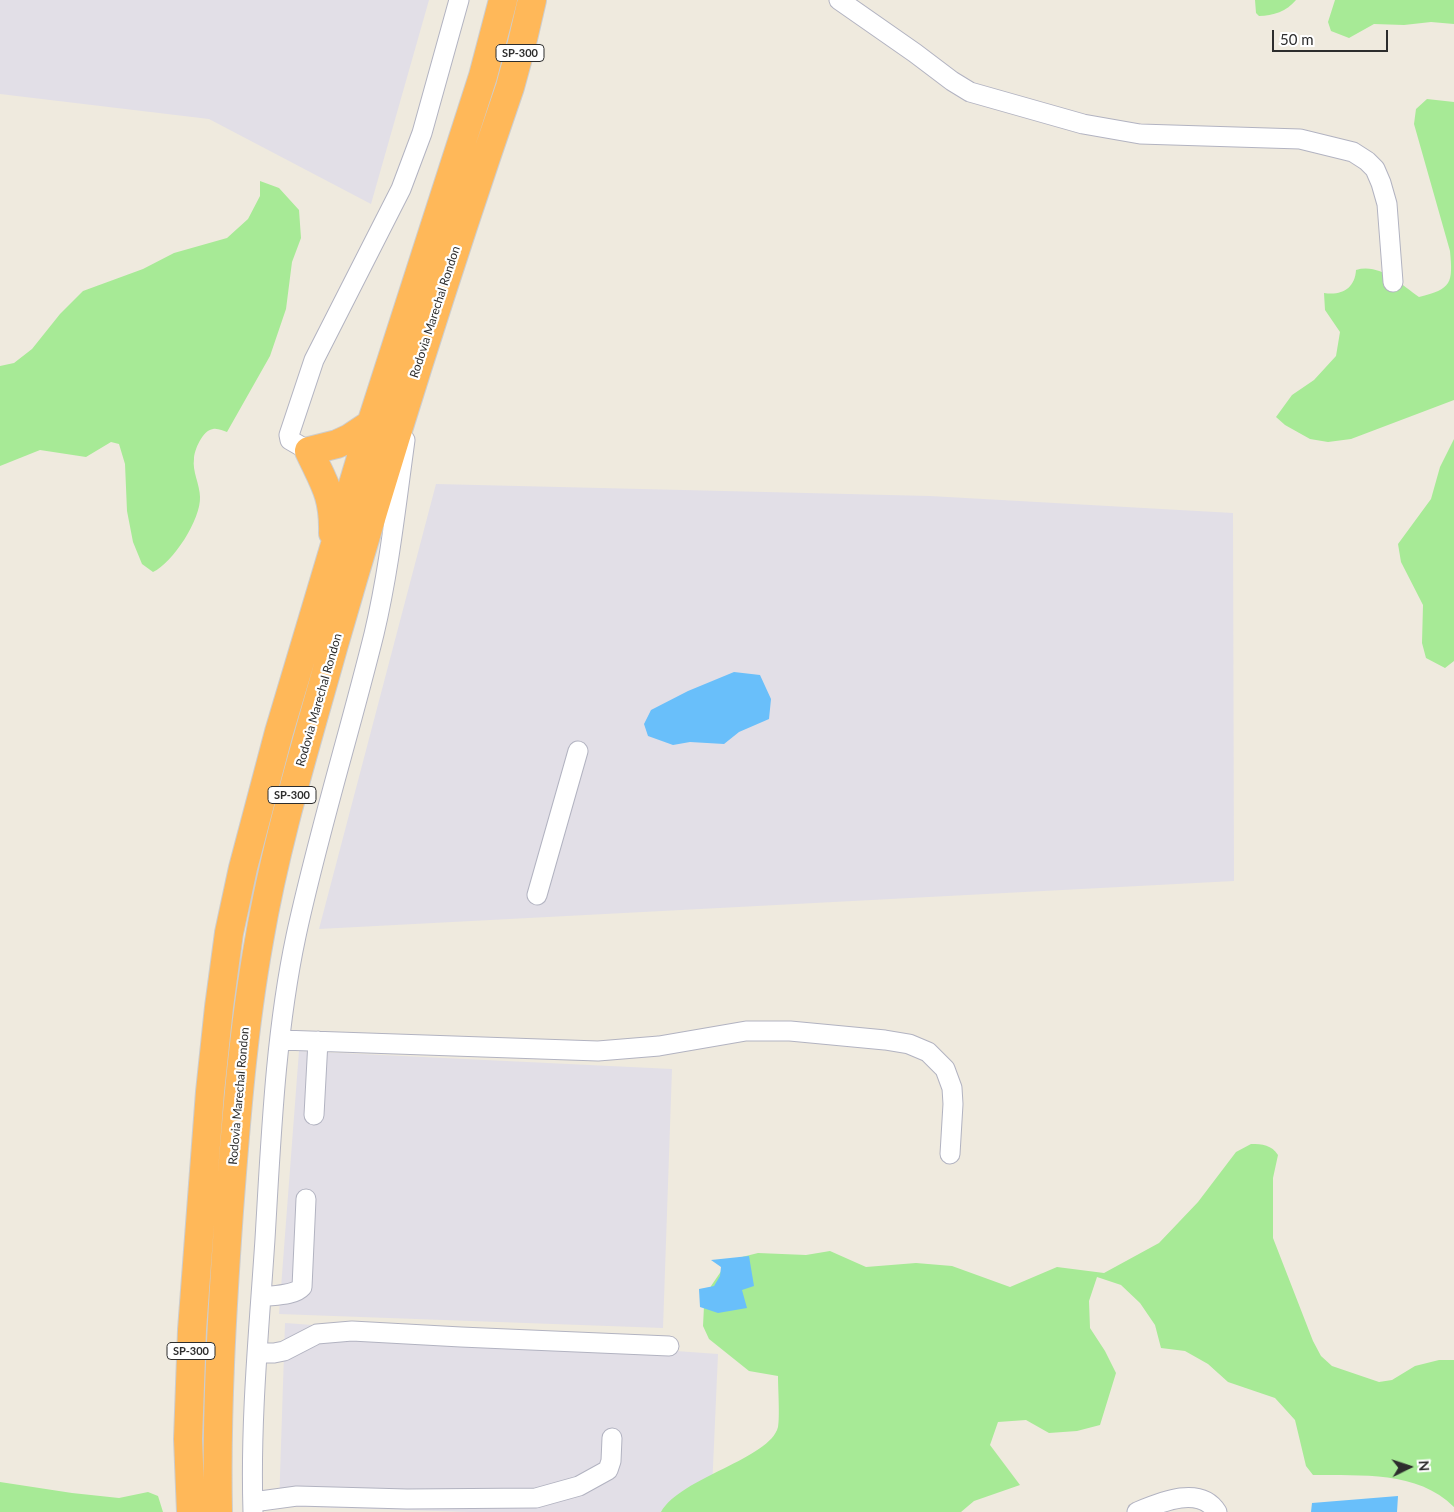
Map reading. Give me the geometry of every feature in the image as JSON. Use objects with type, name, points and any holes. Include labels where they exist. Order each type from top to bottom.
[{"type":"highway","name":"SP-300","points":[[191,1512],[188,1439],[192,1330],[211,1082],[229,932],[243,868],[279,732],[371,424],[483,76],[503,0]]},
{"type":"highway","name":"Rodovia Marechal Rondon","points":[[218,1512],[217,1439],[220,1331],[238,1090],[246,1012],[272,872],[292,792],[365,535],[413,379],[510,87],[532,0]]},
{"type":"highway","points":[[333,552],[332,503],[326,485],[309,451],[350,438],[371,424]]},
{"type":"street","points":[[309,451],[290,440],[289,435],[303,390],[318,352],[401,189],[422,133],[459,0]]},
{"type":"street","points":[[839,0],[970,92],[1083,124],[1140,134],[1300,139],[1353,152],[1367,160],[1375,169],[1381,182],[1387,204],[1393,282]]},
{"type":"street","points":[[413,379],[387,574],[374,634],[322,826],[296,938],[284,1005],[272,1116],[254,1399],[253,1507],[297,1496],[408,1499],[536,1498],[579,1486],[608,1470],[611,1461],[612,1438]]},
{"type":"street","points":[[537,896],[578,751]]},
{"type":"street","points":[[281,1040],[598,1052],[659,1046],[746,1031],[790,1031],[841,1034],[901,1043],[928,1052],[945,1069],[952,1088],[953,1104],[950,1154]]},
{"type":"street","points":[[314,1115],[318,1041]]},
{"type":"street","points":[[261,1297],[293,1292],[300,1290],[302,1287],[306,1199]]},
{"type":"street","points":[[257,1353],[284,1351],[317,1334],[352,1331],[669,1346]]},
{"type":"street","points":[[1137,1512],[1175,1499],[1194,1497],[1203,1499],[1213,1506],[1217,1512]]},
{"type":"shaded area","points":[[0,0],[429,0],[371,204],[209,119],[0,94]]},
{"type":"shaded area","points":[[436,484],[930,496],[1233,513],[1234,881],[319,929]]},
{"type":"shaded area","points":[[299,1051],[672,1069],[663,1328],[279,1314]]},
{"type":"shaded area","points":[[285,1323],[718,1354],[711,1512],[470,1512],[279,1506]]},
{"type":"green space","points":[[1255,0],[1296,0],[1279,12],[1259,16],[1256,13]]},
{"type":"green space","points":[[1335,0],[1454,0],[1454,24],[1431,22],[1404,25],[1374,24],[1349,38],[1331,31],[1328,22]]},
{"type":"green space","points":[[1427,99],[1454,102],[1454,400],[1351,439],[1328,442],[1310,439],[1285,425],[1276,417],[1292,395],[1314,380],[1336,356],[1340,332],[1325,310],[1324,293],[1342,292],[1353,282],[1356,270],[1373,269],[1381,272],[1419,297],[1438,291],[1448,283],[1450,278],[1450,251],[1414,124],[1416,109]]},
{"type":"green space","points":[[260,181],[279,188],[299,210],[301,238],[292,262],[286,309],[270,356],[227,432],[217,429],[209,430],[200,441],[194,455],[195,473],[200,497],[196,517],[177,550],[169,560],[153,572],[142,564],[133,542],[127,511],[125,464],[119,444],[111,442],[86,457],[40,450],[0,466],[0,366],[14,363],[32,349],[60,314],[83,291],[143,269],[174,253],[227,238],[248,219],[260,196]]},
{"type":"green space","points":[[1454,439],[1454,661],[1445,668],[1426,658],[1422,643],[1423,605],[1401,562],[1398,544],[1431,499],[1440,467]]},
{"type":"green space","points":[[1251,1144],[1266,1146],[1273,1149],[1278,1155],[1273,1178],[1273,1238],[1313,1341],[1321,1356],[1332,1366],[1379,1382],[1392,1380],[1415,1366],[1439,1360],[1454,1360],[1454,1507],[1439,1495],[1406,1481],[1369,1476],[1313,1475],[1306,1466],[1295,1420],[1275,1398],[1228,1382],[1208,1364],[1185,1351],[1161,1348],[1155,1325],[1140,1303],[1121,1285],[1097,1277],[1089,1301],[1090,1328],[1116,1373],[1100,1425],[1077,1431],[1049,1433],[1026,1420],[998,1422],[990,1445],[1020,1485],[974,1501],[961,1512],[661,1512],[671,1500],[687,1488],[759,1449],[771,1438],[778,1427],[778,1376],[749,1371],[709,1339],[703,1326],[704,1306],[711,1286],[724,1267],[738,1258],[758,1253],[806,1255],[830,1251],[866,1267],[916,1263],[952,1266],[1010,1287],[1057,1267],[1104,1273],[1159,1243],[1198,1202],[1236,1152]]},
{"type":"green space","points":[[0,1482],[119,1498],[148,1492],[158,1496],[163,1512],[0,1512]]},
{"type":"water","points":[[734,672],[760,675],[771,699],[769,719],[739,732],[724,744],[690,742],[673,745],[648,736],[644,724],[651,710],[688,691]]},
{"type":"water","points":[[749,1256],[754,1286],[742,1290],[747,1308],[718,1313],[700,1307],[699,1289],[714,1286],[720,1276],[721,1267],[711,1260]]},
{"type":"water","points":[[1398,1496],[1397,1512],[1311,1512],[1312,1503]]}]
